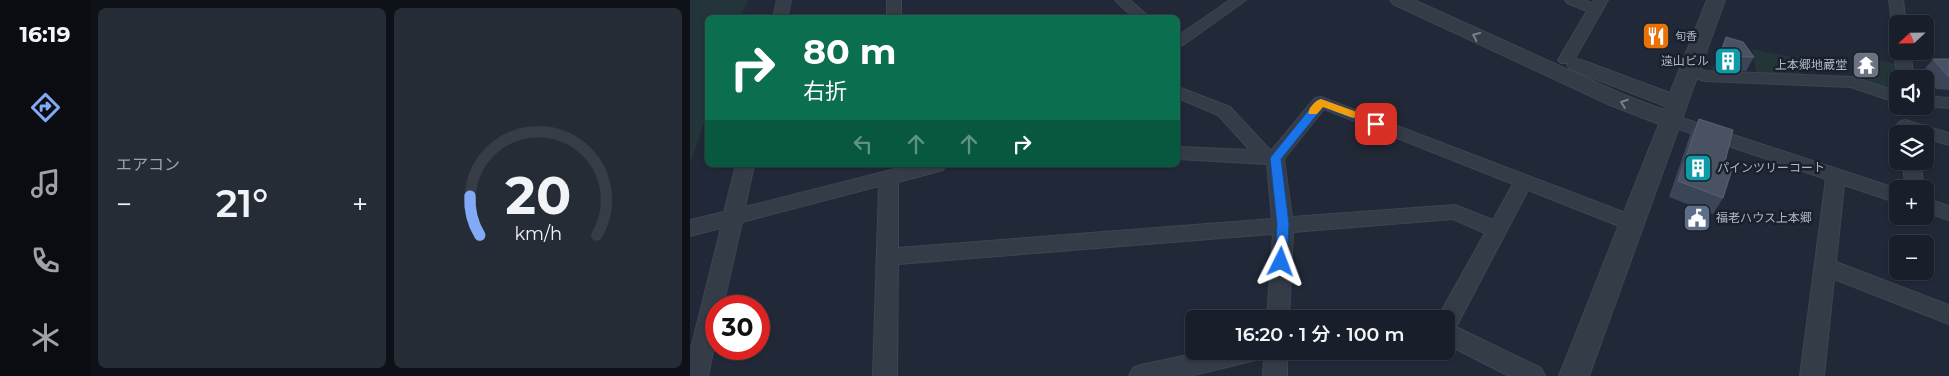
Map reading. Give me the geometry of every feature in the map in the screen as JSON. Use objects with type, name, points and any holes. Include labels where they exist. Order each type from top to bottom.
[{"type":"street","points":[[781,15],[784,0]]},
{"type":"street","points":[[894,0],[894,15]]},
{"type":"street","points":[[1122,0],[1140,15]]},
{"type":"street","points":[[1180,41],[1238,0]]},
{"type":"street","points":[[1399,0],[1561,66]]},
{"type":"street","points":[[1432,0],[1561,66],[1617,100],[1673,111],[1836,175],[1889,193]]},
{"type":"street","points":[[1561,66],[1598,5],[1572,0]]},
{"type":"street","points":[[1574,376],[1716,0]]},
{"type":"street","points":[[1896,0],[1898,15]]},
{"type":"street","points":[[1689,71],[1705,76],[1853,82],[1889,95]]},
{"type":"street","points":[[1180,93],[1224,111],[1271,158],[1283,224],[1278,310]]},
{"type":"street","points":[[1271,158],[1321,102],[1632,224]]},
{"type":"street","points":[[1934,102],[1949,103]]},
{"type":"street","points":[[1934,136],[1949,139]]},
{"type":"street","points":[[1180,153],[1271,158]]},
{"type":"street","points":[[696,376],[745,167]]},
{"type":"street","points":[[690,228],[891,173],[926,167]]},
{"type":"street","points":[[885,376],[891,173]]},
{"type":"street","points":[[1812,376],[1836,175]]},
{"type":"street","points":[[1454,310],[1524,181]]},
{"type":"street","points":[[1934,208],[1949,213]]},
{"type":"street","points":[[888,257],[1283,224],[1455,212],[1498,230]]},
{"type":"street","points":[[1825,267],[1949,314]]},
{"type":"street","points":[[1455,337],[1533,376]]},
{"type":"street","points":[[1141,376],[1215,360]]},
{"type":"street","points":[[1275,376],[1276,360]]},
{"type":"shaded area","points":[[690,0],[748,0],[742,15],[705,15],[705,120],[690,163]]},
{"type":"shaded area","points":[[1752,49],[1796,58],[1801,74],[1757,77]]},
{"type":"shaded area","points":[[1856,55],[1897,64],[1898,70],[1889,70],[1889,90],[1854,80]]},
{"type":"building","points":[[1726,37],[1743,42],[1754,57],[1720,56]]},
{"type":"building","points":[[1934,59],[1949,59],[1948,76],[1934,60]]},
{"type":"building","name":"パインツリーコート","points":[[1699,119],[1733,130],[1725,162],[1733,166],[1723,198],[1678,181]]},
{"type":"slow traffic","points":[[1313,112],[1321,102],[1353,115]]},
{"type":"place","name":"旬香","points":[[1656,36]]},
{"type":"place","name":"遠山ビル","points":[[1728,61]]},
{"type":"place","name":"上本郷地蔵堂","points":[[1866,65]]},
{"type":"place","name":"パインツリーコート","points":[[1698,168]]},
{"type":"place","name":"福老ハウス上本郷","points":[[1697,218]]},
{"type":"route","points":[[1281,262],[1283,224],[1275,158],[1321,102],[1376,124]]}]
